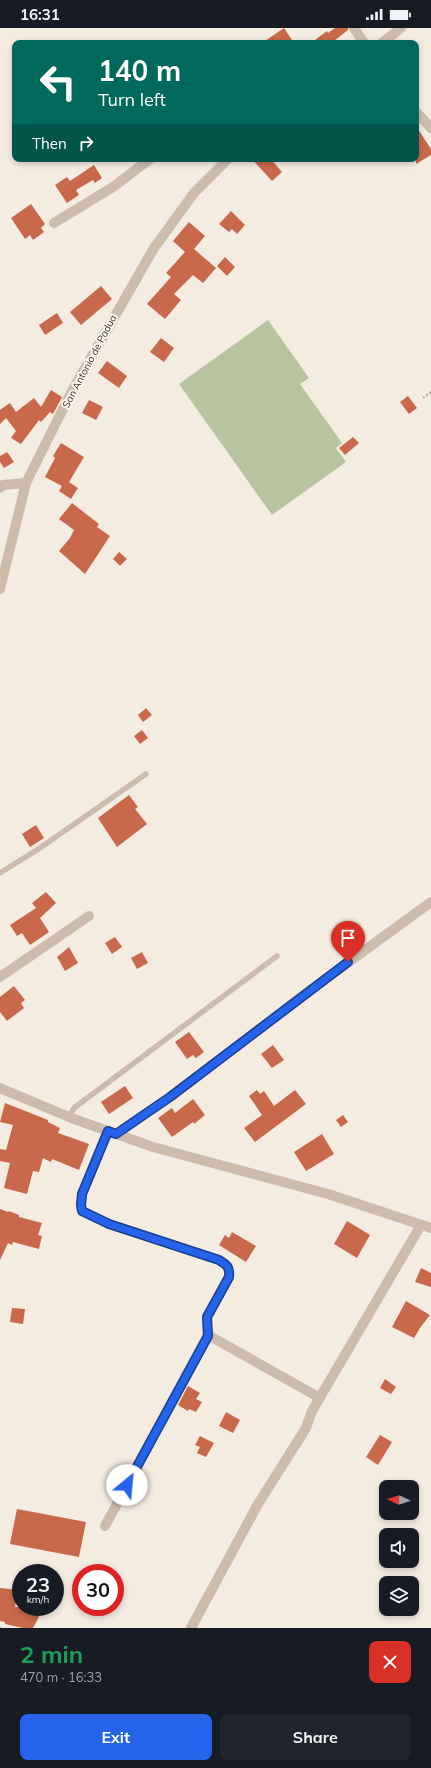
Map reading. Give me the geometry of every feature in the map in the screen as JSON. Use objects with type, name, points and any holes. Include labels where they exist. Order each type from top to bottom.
[{"type":"street","points":[[354,28],[362,40]]},
{"type":"street","points":[[386,40],[401,28]]},
{"type":"street","points":[[419,115],[431,128]]},
{"type":"street","points":[[54,223],[113,187],[146,162]]},
{"type":"street","name":"San Antonio de Padua","points":[[0,589],[26,482],[73,389],[154,248],[194,193],[225,162]]},
{"type":"street","points":[[0,488],[3,486],[26,482]]},
{"type":"street","points":[[105,1526],[208,1336],[207,1317],[229,1277],[230,1271],[228,1266],[219,1260],[109,1224],[82,1211],[82,1194],[112,1132],[170,1097],[313,988],[431,902]]},
{"type":"street","points":[[0,977],[89,916]]},
{"type":"street","points":[[0,1088],[69,1117],[153,1147],[328,1194],[426,1226],[312,1411],[306,1428],[258,1504],[191,1628]]},
{"type":"street","points":[[208,1336],[320,1398]]},
{"type":"lane","points":[[0,874],[146,774]]},
{"type":"lane","points":[[69,1117],[74,1108],[278,956]]},
{"type":"path","points":[[423,398],[431,392]]},
{"type":"green space","points":[[268,320],[309,378],[300,384],[342,443],[336,448],[346,462],[272,515],[179,384]]},
{"type":"building","points":[[284,28],[292,40],[266,40]]},
{"type":"building","points":[[335,28],[348,28],[348,30],[335,40],[315,40],[327,31],[328,33]]},
{"type":"building","points":[[419,131],[431,149],[431,155],[416,164],[416,162],[419,162]]},
{"type":"building","points":[[255,162],[274,162],[282,172],[272,181]]},
{"type":"building","points":[[94,165],[102,178],[95,183],[93,180],[76,190],[79,195],[67,203],[55,185],[67,177],[70,181]]},
{"type":"building","points":[[31,204],[45,224],[41,228],[44,232],[33,240],[30,235],[25,239],[11,218]]},
{"type":"building","points":[[231,211],[245,225],[237,234],[232,229],[229,232],[219,224]]},
{"type":"building","points":[[189,222],[205,236],[194,249],[216,268],[203,283],[193,275],[174,294],[181,300],[165,319],[147,304],[171,277],[166,273],[185,252],[173,241]]},
{"type":"building","points":[[225,257],[235,267],[227,276],[217,266]]},
{"type":"building","points":[[101,286],[112,299],[81,325],[70,312]]},
{"type":"building","points":[[57,313],[63,323],[45,335],[39,325]]},
{"type":"building","points":[[161,338],[174,348],[164,362],[150,352]]},
{"type":"building","points":[[107,361],[127,376],[119,388],[98,373]]},
{"type":"building","points":[[51,390],[62,397],[53,414],[50,412],[41,422],[39,420],[21,444],[11,438],[16,431],[6,418],[0,424],[0,410],[10,403],[16,412],[34,398],[41,407]]},
{"type":"building","points":[[408,396],[417,408],[409,414],[400,402]]},
{"type":"building","points":[[89,400],[103,407],[96,420],[82,413]]},
{"type":"building","points":[[353,437],[359,443],[345,455],[339,448]]},
{"type":"building","points":[[61,443],[84,457],[69,482],[78,488],[71,499],[59,491],[62,486],[45,477],[55,458],[53,456]]},
{"type":"building","points":[[7,452],[14,462],[4,468],[0,462],[0,456]]},
{"type":"building","points":[[72,503],[99,524],[97,527],[110,536],[85,574],[59,551],[70,538],[74,530],[59,519]]},
{"type":"building","points":[[119,552],[127,559],[120,566],[113,559]]},
{"type":"building","points":[[146,708],[152,715],[143,722],[138,715]]},
{"type":"building","points":[[142,730],[148,738],[140,744],[134,736]]},
{"type":"building","points":[[129,795],[138,807],[135,809],[147,824],[117,847],[98,818]]},
{"type":"building","points":[[36,825],[44,838],[30,847],[22,834]]},
{"type":"building","points":[[46,892],[56,903],[40,918],[49,932],[30,945],[22,933],[17,936],[10,925],[36,908],[32,903]]},
{"type":"building","points":[[115,937],[122,947],[112,954],[105,943]]},
{"type":"building","points":[[69,947],[78,963],[65,971],[57,957]]},
{"type":"building","points":[[142,952],[148,963],[137,969],[131,958]]},
{"type":"building","points":[[14,986],[25,1000],[21,1003],[24,1008],[7,1021],[0,1012],[0,997]]},
{"type":"building","points":[[189,1032],[204,1052],[196,1058],[193,1055],[187,1059],[175,1042]]},
{"type":"building","points":[[273,1045],[284,1060],[272,1068],[261,1054]]},
{"type":"building","points":[[125,1086],[133,1098],[109,1114],[101,1102]]},
{"type":"building","points":[[257,1090],[260,1094],[264,1091],[274,1106],[295,1090],[306,1104],[255,1142],[244,1128],[262,1115],[249,1096]]},
{"type":"building","points":[[193,1099],[205,1115],[194,1124],[193,1122],[172,1137],[158,1118],[172,1108],[175,1113]]},
{"type":"building","points":[[5,1103],[48,1120],[48,1122],[60,1128],[58,1133],[89,1144],[79,1170],[52,1159],[51,1162],[43,1158],[39,1172],[33,1171],[27,1194],[4,1188],[10,1163],[0,1161],[0,1149],[6,1150],[13,1125],[0,1122]]},
{"type":"building","points":[[343,1115],[348,1122],[341,1127],[336,1120]]},
{"type":"building","points":[[322,1134],[334,1154],[306,1171],[294,1152]]},
{"type":"building","points":[[0,1209],[19,1215],[19,1217],[42,1223],[38,1235],[42,1236],[39,1249],[13,1242],[12,1245],[8,1243],[0,1260]]},
{"type":"building","points":[[347,1221],[370,1235],[357,1258],[334,1244]]},
{"type":"building","points":[[232,1232],[256,1246],[246,1262],[219,1245],[225,1235],[229,1238]]},
{"type":"building","points":[[421,1268],[431,1273],[431,1287],[415,1282]]},
{"type":"building","points":[[406,1301],[430,1315],[414,1338],[392,1327]]},
{"type":"building","points":[[12,1308],[25,1309],[23,1324],[10,1322]]},
{"type":"building","points":[[385,1379],[396,1387],[391,1394],[380,1388]]},
{"type":"building","points":[[188,1386],[200,1393],[196,1399],[202,1402],[196,1412],[189,1409],[188,1411],[178,1405]]},
{"type":"building","points":[[226,1412],[240,1420],[233,1433],[219,1426]]},
{"type":"building","points":[[380,1435],[392,1442],[378,1465],[366,1457]]},
{"type":"building","points":[[200,1436],[214,1443],[206,1457],[197,1453],[200,1447],[195,1445]]},
{"type":"building","points":[[17,1509],[86,1522],[79,1557],[10,1544]]},
{"type":"building","points":[[0,1588],[12,1589],[12,1616],[39,1616],[33,1628],[23,1628],[5,1624],[5,1622],[0,1621]]},
{"type":"route","points":[[127,1485],[208,1336],[206,1322],[207,1317],[229,1277],[230,1271],[228,1266],[219,1260],[109,1224],[82,1211],[82,1194],[108,1131],[116,1134],[153,1110],[348,962]]}]
